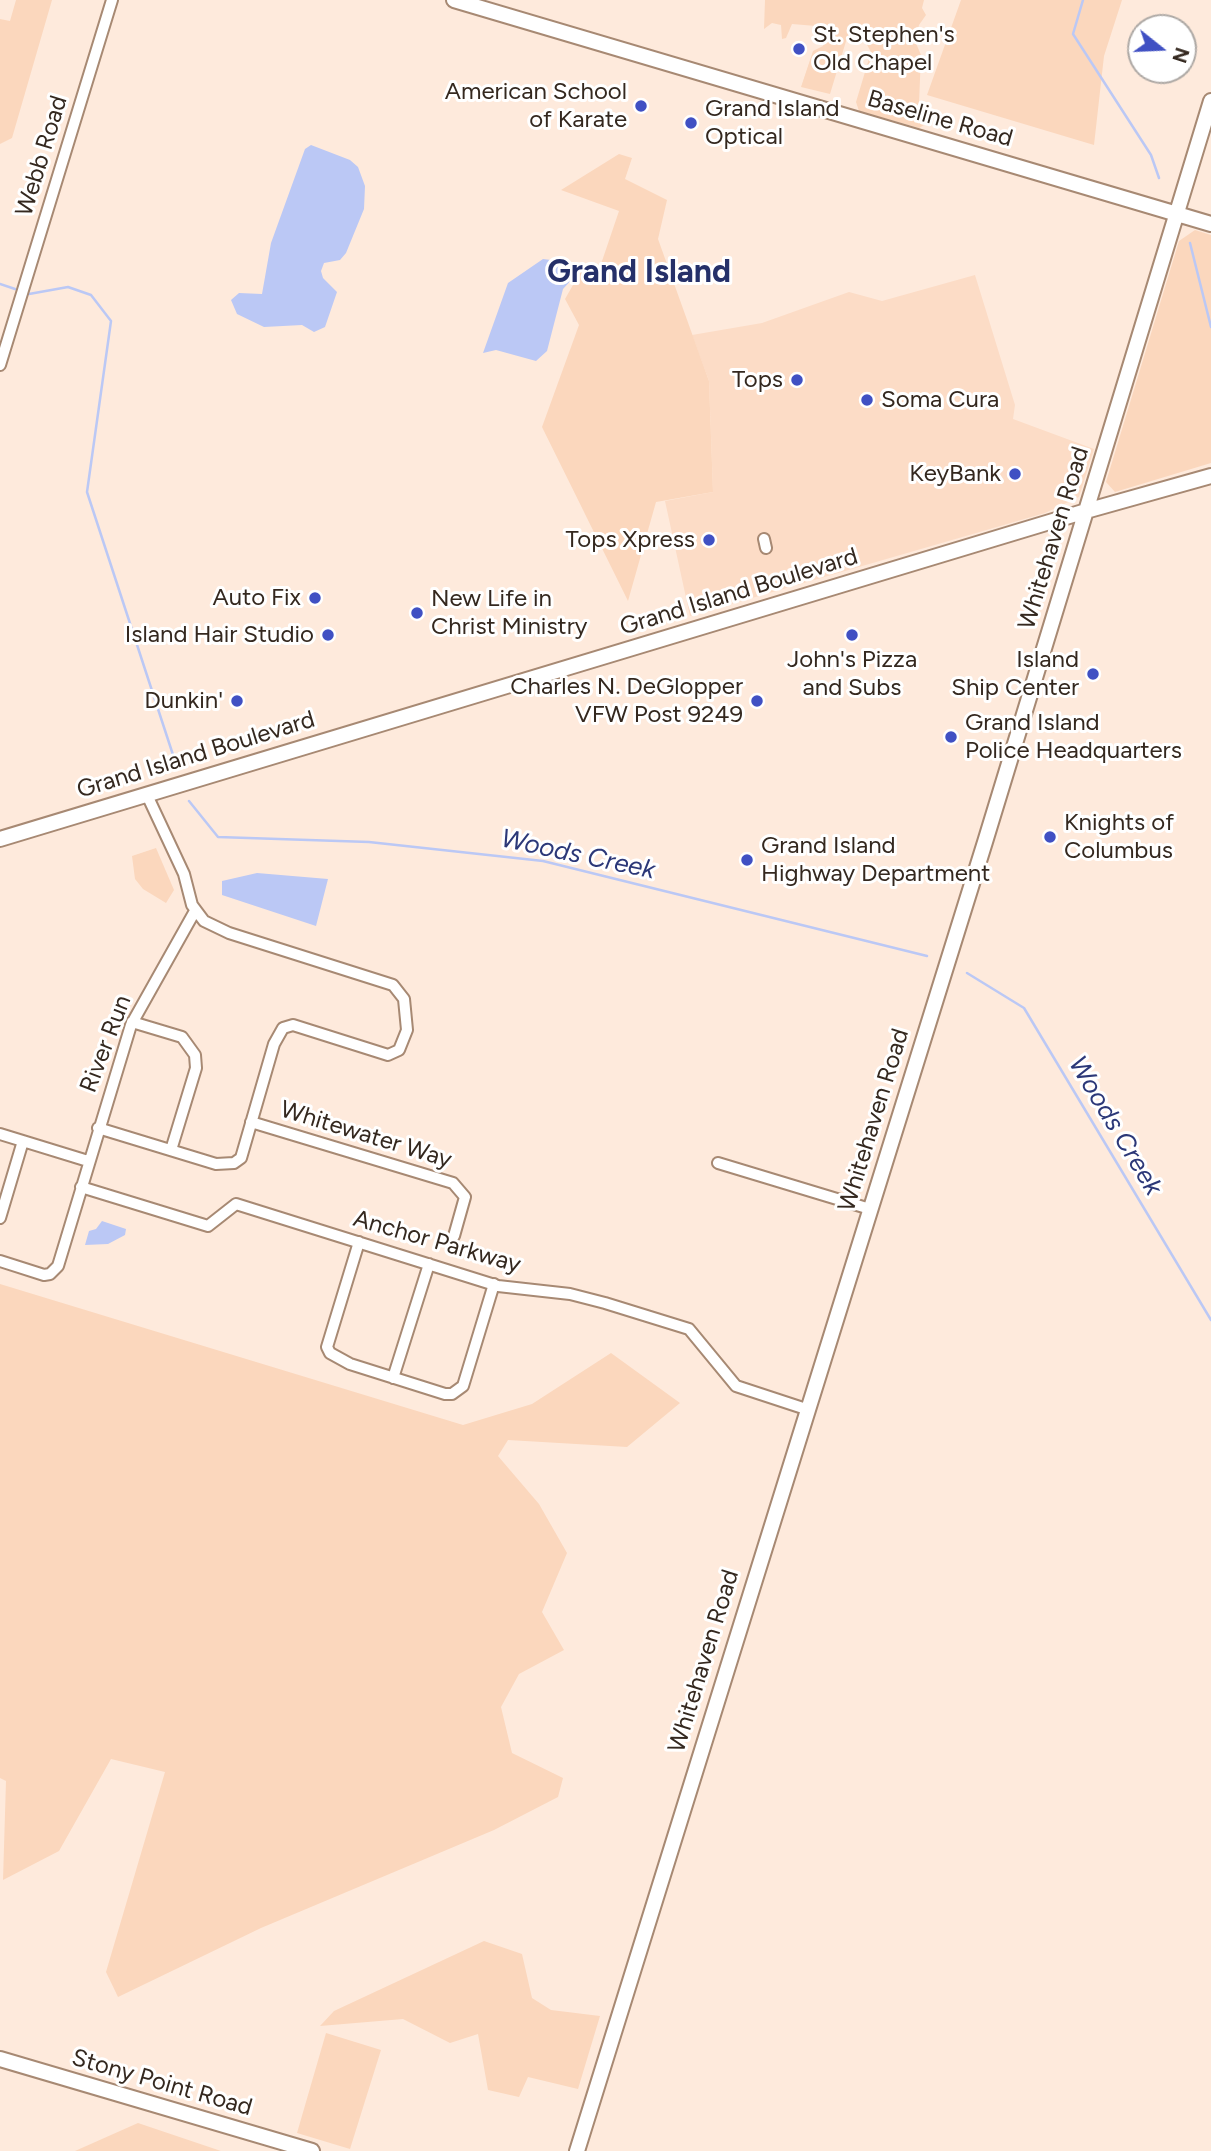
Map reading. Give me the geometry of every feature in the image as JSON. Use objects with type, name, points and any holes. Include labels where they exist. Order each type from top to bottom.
[{"type":"street","name":"Webb Road","points":[[0,365],[112,0]]},
{"type":"street","name":"Baseline Road","points":[[454,0],[1211,224]]},
{"type":"street","name":"Whitehaven Road","points":[[577,2151],[1211,101]]},
{"type":"street","name":"Grand Island Boulevard","points":[[0,839],[1086,511],[1211,476]]},
{"type":"street","points":[[98,1128],[216,1164],[234,1163],[240,1158],[274,1044],[284,1028],[293,1026],[388,1055],[399,1050],[407,1030],[404,999],[393,985],[229,933],[204,921],[195,911],[178,860],[160,828],[147,795]]},
{"type":"street","name":"River Run","points":[[0,1261],[44,1275],[54,1271],[132,1022],[195,911]]},
{"type":"street","points":[[132,1022],[182,1037],[195,1055],[196,1068],[171,1150]]},
{"type":"street","name":"Whitewater Way","points":[[251,1122],[453,1183],[465,1197],[454,1236]]},
{"type":"street","points":[[0,1134],[88,1161]]},
{"type":"street","points":[[0,1218],[23,1141]]},
{"type":"street","points":[[718,1163],[870,1209]]},
{"type":"street","name":"Anchor Parkway","points":[[81,1187],[208,1226],[236,1204],[494,1284],[570,1294],[689,1329],[736,1386],[806,1409]]},
{"type":"street","points":[[359,1242],[327,1347],[337,1359],[393,1378],[445,1394],[452,1394],[463,1386],[494,1284]]},
{"type":"street","points":[[393,1378],[429,1264]]},
{"type":"street","name":"Stony Point Road","points":[[0,2059],[312,2151]]},
{"type":"shaded area","points":[[16,0],[52,0],[12,138],[0,144],[0,19],[10,21]]},
{"type":"shaded area","points":[[765,0],[924,0],[922,8],[926,15],[919,25],[915,41],[921,55],[919,103],[927,115],[924,125],[919,128],[859,111],[856,102],[871,52],[865,41],[858,38],[847,38],[830,94],[801,87],[813,51],[823,46],[826,34],[824,29],[792,24],[786,38],[782,39],[781,25],[772,23],[764,29]]},
{"type":"shaded area","points":[[961,0],[1122,0],[1104,56],[1094,145],[927,95]]},
{"type":"shaded area","points":[[619,154],[632,158],[625,179],[667,200],[658,239],[709,381],[713,492],[656,502],[628,601],[542,427],[579,325],[565,299],[581,271],[601,264],[619,211],[561,190]]},
{"type":"shaded area","points":[[1195,230],[1211,235],[1211,463],[1115,492],[1106,482],[1179,241]]},
{"type":"shaded area","points":[[975,275],[1015,405],[1013,419],[1094,449],[1079,497],[1045,513],[690,616],[665,501],[713,492],[709,381],[692,335],[762,323],[849,292],[882,301]]},
{"type":"shaded area","points":[[156,848],[174,890],[166,903],[143,889],[135,879],[132,856]]},
{"type":"shaded area","points":[[0,1284],[463,1425],[532,1404],[611,1353],[680,1403],[627,1447],[508,1440],[498,1456],[539,1504],[567,1553],[542,1612],[564,1650],[519,1674],[501,1707],[512,1753],[563,1778],[558,1797],[494,1830],[261,1928],[118,1997],[106,1972],[165,1772],[111,1759],[59,1851],[3,1880],[6,1781],[0,1778]]},
{"type":"shaded area","points":[[484,1941],[522,1954],[532,1998],[551,2010],[600,2016],[578,2089],[528,2077],[519,2097],[488,2090],[478,2034],[450,2043],[403,2019],[320,2026],[334,2011]]},
{"type":"shaded area","points":[[326,2033],[381,2050],[350,2149],[297,2133]]},
{"type":"shaded area","points":[[138,2123],[221,2151],[75,2151]]},
{"type":"water","points":[[311,145],[350,160],[358,167],[365,186],[364,209],[346,253],[340,260],[324,263],[321,271],[323,278],[337,292],[325,327],[314,332],[302,325],[264,327],[237,314],[231,300],[239,293],[262,294],[271,243],[305,149]]},
{"type":"water","points":[[543,259],[567,262],[575,276],[563,289],[547,351],[536,361],[496,350],[483,353],[508,283]]},
{"type":"water","points":[[257,873],[328,879],[316,926],[222,895],[222,881]]},
{"type":"water","points":[[102,1221],[126,1229],[125,1235],[108,1244],[85,1245],[89,1231],[96,1229]]},
{"type":"waterway","points":[[1083,0],[1073,34],[1151,155],[1159,178]]},
{"type":"waterway","points":[[1190,243],[1211,327]]},
{"type":"waterway","name":"Woods Creek","points":[[0,284],[15,289]]},
{"type":"waterway","name":"Woods Creek","points":[[29,294],[68,287],[91,295],[111,321],[87,492],[176,764]]},
{"type":"waterway","name":"Woods Creek","points":[[189,801],[218,837],[369,842],[543,861],[927,956]]},
{"type":"waterway","name":"Woods Creek","points":[[967,973],[1024,1008],[1211,1320]]},
{"type":"place","name":"St. Stephen's Old Chapel","points":[[799,49]]},
{"type":"place","name":"American School of Karate","points":[[641,106]]},
{"type":"place","name":"Grand Island Optical","points":[[691,123]]},
{"type":"place","name":"Tops","points":[[797,380]]},
{"type":"place","name":"Soma Cura","points":[[867,400]]},
{"type":"place","name":"KeyBank","points":[[1015,474]]},
{"type":"place","name":"Tops Xpress","points":[[709,540]]},
{"type":"place","name":"Auto Fix","points":[[315,598]]},
{"type":"place","name":"New Life in Christ Ministry","points":[[417,613]]},
{"type":"place","name":"Island Hair Studio","points":[[328,635]]},
{"type":"place","name":"John's Pizza and Subs","points":[[852,635]]},
{"type":"place","name":"Island Ship Center","points":[[1093,674]]},
{"type":"place","name":"Dunkin'","points":[[237,701]]},
{"type":"place","name":"Charles N. DeGlopper VFW Post 9249","points":[[757,701]]},
{"type":"place","name":"Grand Island Police Headquarters","points":[[951,737]]},
{"type":"place","name":"Knights of Columbus","points":[[1050,837]]},
{"type":"place","name":"Grand Island Highway Department","points":[[747,860]]},
{"type":"district","name":"Grand Island","points":[[639,273]]}]
